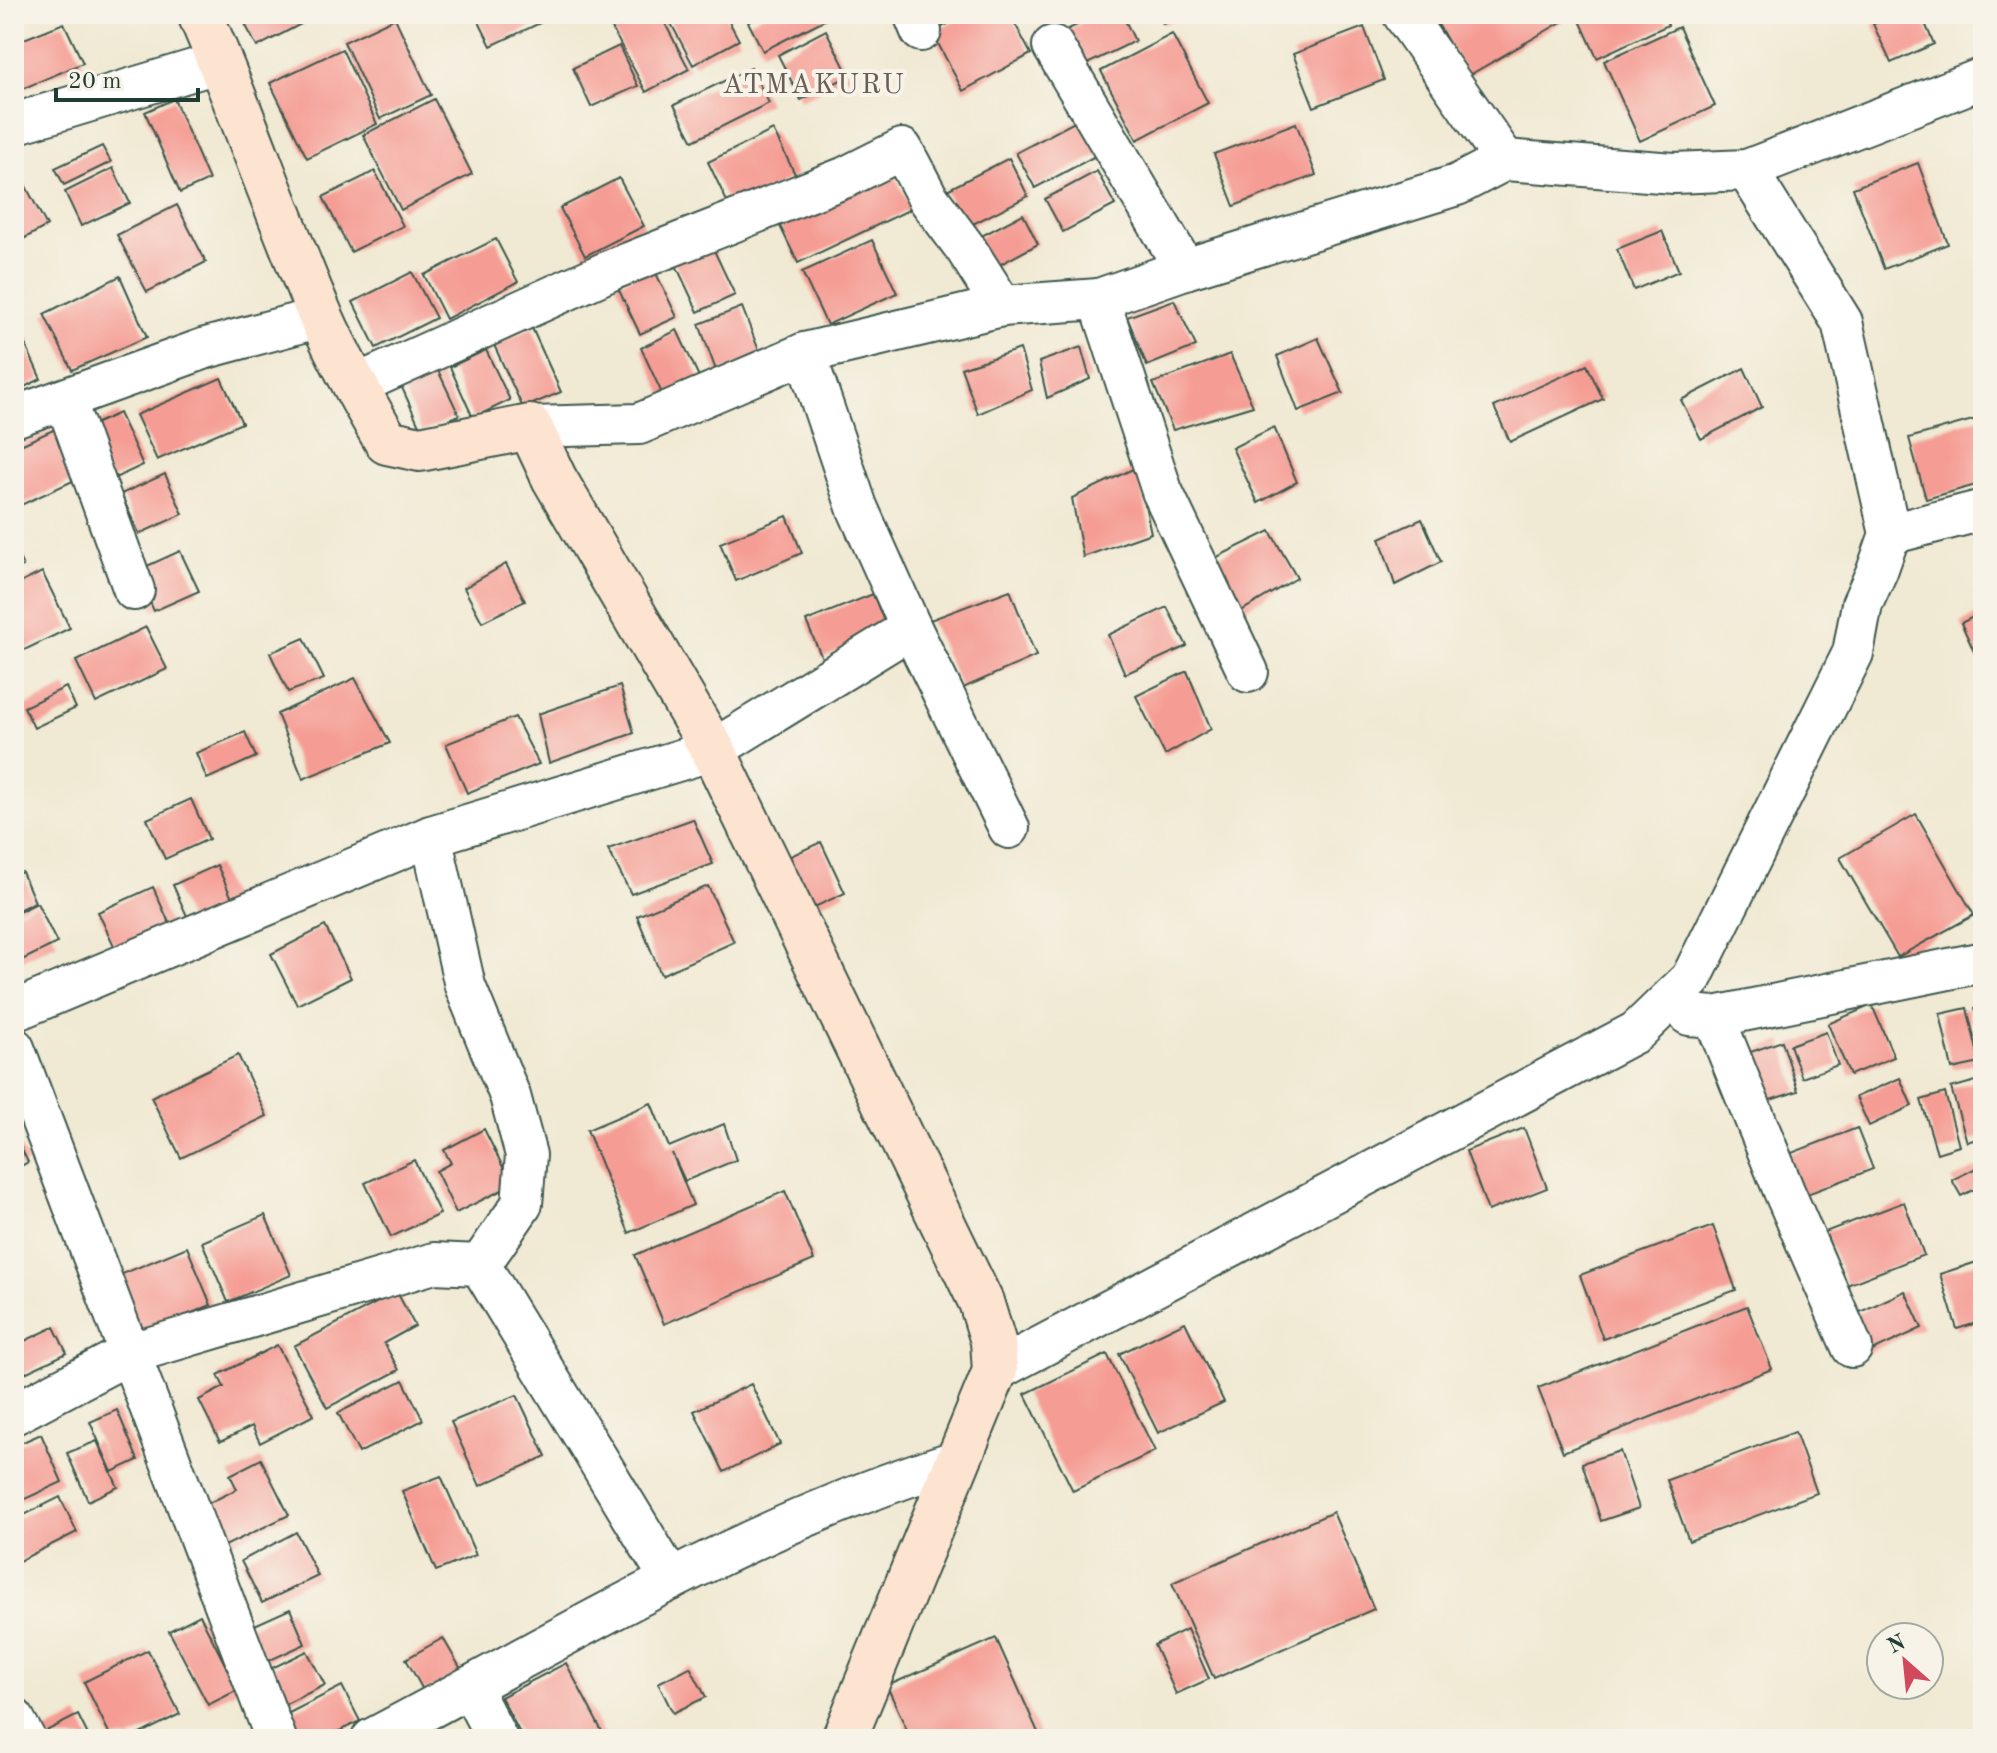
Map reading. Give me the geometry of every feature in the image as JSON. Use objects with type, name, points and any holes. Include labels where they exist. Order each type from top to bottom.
[{"type":"street","points":[[200,14],[321,317],[354,386],[387,442],[420,449],[530,427],[639,424],[805,353],[1002,306],[1099,299],[1185,269],[1457,185],[1505,160],[1674,173],[1747,170],[1983,78]]},
{"type":"street","points":[[1403,14],[1505,160]]},
{"type":"street","points":[[1053,46],[1185,269]]},
{"type":"street","points":[[14,124],[220,62]]},
{"type":"street","points":[[354,386],[611,270],[846,177],[902,149],[928,198],[966,249],[1002,306]]},
{"type":"street","points":[[1636,1032],[1691,979],[1853,653],[1862,604],[1890,534],[1842,322],[1747,170]]},
{"type":"street","points":[[1099,299],[1162,491],[1248,672]]},
{"type":"street","points":[[14,417],[206,348],[321,317]]},
{"type":"street","points":[[805,353],[857,507],[911,628],[1009,828]]},
{"type":"street","points":[[65,399],[134,590]]},
{"type":"street","points":[[530,427],[554,478],[713,750],[981,1302],[993,1341],[995,1371],[844,1739]]},
{"type":"street","points":[[1890,534],[1983,510]]},
{"type":"street","points":[[14,1011],[431,836],[713,750],[911,628]]},
{"type":"street","points":[[431,836],[465,986],[510,1096],[526,1155],[522,1204],[480,1265]]},
{"type":"street","points":[[995,1371],[1636,1032],[1689,1015],[1714,1017],[1983,962]]},
{"type":"street","points":[[1714,1017],[1784,1191],[1852,1347]]},
{"type":"street","points":[[14,1048],[276,1739]]},
{"type":"street","points":[[14,1414],[128,1354],[434,1263],[480,1265]]},
{"type":"street","points":[[480,1265],[671,1580]]},
{"type":"street","points":[[372,1739],[671,1580],[801,1519],[903,1477],[959,1460]]},
{"type":"street","points":[[470,1687],[497,1739]]},
{"type":"street","points":[[14,1719],[25,1739]]},
{"type":"building","points":[[240,14],[296,14],[301,24],[257,47]]},
{"type":"building","points":[[475,14],[559,14],[491,46]]},
{"type":"building","points":[[620,14],[660,14],[689,69],[646,92],[608,21]]},
{"type":"building","points":[[666,14],[725,14],[739,40],[693,65]]},
{"type":"building","points":[[765,14],[836,14],[763,51],[748,22]]},
{"type":"building","points":[[967,14],[1010,14],[1031,54],[963,91],[932,32]]},
{"type":"building","points":[[1037,14],[1061,14],[1043,24]]},
{"type":"building","points":[[1101,14],[1122,14],[1135,41],[1083,66],[1066,30]]},
{"type":"building","points":[[1160,14],[1189,14],[1163,24]]},
{"type":"building","points":[[1432,14],[1568,14],[1570,17],[1468,76]]},
{"type":"building","points":[[1577,14],[1663,14],[1668,25],[1597,58]]},
{"type":"building","points":[[1896,14],[1921,14],[1934,44],[1891,63],[1873,24]]},
{"type":"building","points":[[395,18],[431,95],[380,119],[344,42]]},
{"type":"building","points":[[64,23],[83,63],[22,89],[14,72],[14,43]]},
{"type":"building","points":[[1364,27],[1384,80],[1314,107],[1293,54]]},
{"type":"building","points":[[1679,27],[1715,106],[1640,141],[1604,61]]},
{"type":"building","points":[[826,30],[849,76],[801,100],[778,55]]},
{"type":"building","points":[[1172,34],[1208,103],[1137,140],[1101,71]]},
{"type":"building","points":[[619,46],[638,86],[591,107],[573,68]]},
{"type":"building","points":[[342,49],[377,124],[307,158],[270,83]]},
{"type":"building","points":[[751,68],[769,103],[693,141],[674,105]]},
{"type":"building","points":[[174,99],[209,180],[180,193],[145,112]]},
{"type":"building","points":[[434,99],[472,174],[401,210],[363,135]]},
{"type":"building","points":[[1082,118],[1101,153],[1035,188],[1016,153]]},
{"type":"building","points":[[1296,123],[1316,175],[1234,206],[1214,154]]},
{"type":"building","points":[[773,130],[796,176],[730,208],[708,162]]},
{"type":"building","points":[[102,146],[111,162],[64,185],[55,168]]},
{"type":"building","points":[[1009,158],[1028,196],[965,228],[945,191]]},
{"type":"building","points":[[1918,163],[1948,244],[1884,269],[1853,188]]},
{"type":"building","points":[[113,168],[130,203],[81,226],[65,192]]},
{"type":"building","points":[[892,169],[911,209],[798,263],[778,222]]},
{"type":"building","points":[[375,171],[403,226],[351,252],[323,197]]},
{"type":"building","points":[[1097,171],[1115,205],[1063,232],[1045,199]]},
{"type":"building","points":[[619,178],[644,226],[585,256],[560,208]]},
{"type":"building","points":[[22,179],[47,226],[14,244],[14,183]]},
{"type":"building","points":[[177,205],[206,262],[147,292],[117,235]]},
{"type":"building","points":[[1023,214],[1038,244],[988,271],[972,241]]},
{"type":"building","points":[[1662,231],[1679,271],[1634,290],[1617,249]]},
{"type":"building","points":[[496,239],[518,282],[446,319],[424,275]]},
{"type":"building","points":[[872,240],[897,293],[827,325],[802,272]]},
{"type":"building","points":[[711,244],[735,295],[698,312],[674,261]]},
{"type":"building","points":[[653,267],[677,317],[640,334],[616,284]]},
{"type":"building","points":[[412,272],[436,318],[376,348],[353,302]]},
{"type":"building","points":[[120,276],[147,337],[72,370],[44,314]]},
{"type":"building","points":[[1174,300],[1196,346],[1147,366],[1127,317]]},
{"type":"building","points":[[742,307],[761,356],[717,373],[699,324]]},
{"type":"building","points":[[14,319],[41,379],[14,392]]},
{"type":"building","points":[[532,328],[561,392],[523,408],[494,345]]},
{"type":"building","points":[[677,330],[701,381],[664,398],[641,348]]},
{"type":"building","points":[[1318,338],[1343,393],[1298,411],[1277,356]]},
{"type":"building","points":[[1081,347],[1090,379],[1047,398],[1039,362]]},
{"type":"building","points":[[1020,349],[1032,390],[978,414],[961,368]]},
{"type":"building","points":[[486,350],[510,400],[473,418],[450,367]]},
{"type":"building","points":[[1230,354],[1253,406],[1173,430],[1153,383]]},
{"type":"building","points":[[435,364],[459,415],[422,432],[399,381]]},
{"type":"building","points":[[1587,365],[1603,399],[1510,442],[1494,407]]},
{"type":"building","points":[[1744,368],[1762,407],[1701,439],[1681,400]]},
{"type":"building","points":[[221,378],[242,423],[157,460],[136,415]]},
{"type":"building","points":[[119,413],[143,465],[111,480],[88,427]]},
{"type":"building","points":[[1983,417],[1983,483],[1926,499],[1909,438]]},
{"type":"building","points":[[64,425],[88,474],[19,506],[14,495],[14,448]]},
{"type":"building","points":[[1274,427],[1297,482],[1258,503],[1232,448]]},
{"type":"building","points":[[1137,467],[1151,533],[1083,557],[1072,498]]},
{"type":"building","points":[[165,474],[183,514],[139,534],[121,494]]},
{"type":"building","points":[[787,516],[802,553],[736,581],[720,543]]},
{"type":"building","points":[[1422,519],[1441,562],[1395,585],[1380,538]]},
{"type":"building","points":[[1270,531],[1297,578],[1241,611],[1213,559]]},
{"type":"building","points":[[14,547],[23,566],[14,570]]},
{"type":"building","points":[[180,551],[199,591],[154,611],[136,571]]},
{"type":"building","points":[[506,564],[525,601],[482,622],[464,588]]},
{"type":"building","points":[[42,572],[70,628],[14,655],[14,586]]},
{"type":"building","points":[[1010,590],[1036,656],[961,689],[930,620]]},
{"type":"building","points":[[873,594],[888,631],[822,658],[806,621]]},
{"type":"building","points":[[1167,607],[1187,646],[1125,674],[1108,635]]},
{"type":"building","points":[[1983,612],[1983,671],[1961,623]]},
{"type":"building","points":[[146,627],[167,669],[96,703],[76,661]]},
{"type":"building","points":[[304,638],[324,679],[288,692],[270,653]]},
{"type":"building","points":[[1187,671],[1211,729],[1165,755],[1136,696]]},
{"type":"building","points":[[355,678],[390,743],[303,779],[277,714]]},
{"type":"building","points":[[620,686],[634,733],[549,763],[538,714]]},
{"type":"building","points":[[66,687],[76,708],[34,728],[24,707]]},
{"type":"building","points":[[515,717],[539,764],[467,793],[446,744]]},
{"type":"building","points":[[245,732],[256,757],[207,779],[196,753]]},
{"type":"building","points":[[191,799],[209,839],[165,859],[147,819]]},
{"type":"building","points":[[1916,814],[1974,915],[1898,957],[1840,858]]},
{"type":"building","points":[[693,819],[713,864],[631,894],[608,849]]},
{"type":"building","points":[[821,842],[845,893],[808,910],[784,859]]},
{"type":"building","points":[[217,865],[235,905],[191,925],[173,885]]},
{"type":"building","points":[[22,872],[35,902],[14,912],[14,875]]},
{"type":"building","points":[[708,886],[734,942],[661,975],[637,916]]},
{"type":"building","points":[[153,887],[171,927],[117,952],[98,912]]},
{"type":"building","points":[[37,903],[57,943],[14,964],[14,914]]},
{"type":"building","points":[[325,926],[351,978],[297,1005],[271,954]]},
{"type":"building","points":[[1872,1005],[1894,1057],[1850,1075],[1828,1024]]},
{"type":"building","points":[[1983,1005],[1983,1033],[1982,1033],[1975,1008]]},
{"type":"building","points":[[1967,1008],[1980,1063],[1952,1069],[1940,1014]]},
{"type":"building","points":[[1826,1032],[1838,1065],[1802,1078],[1790,1045]]},
{"type":"building","points":[[1782,1041],[1798,1091],[1758,1104],[1742,1055]]},
{"type":"building","points":[[238,1055],[267,1116],[181,1158],[151,1097]]},
{"type":"building","points":[[1900,1078],[1912,1106],[1869,1126],[1856,1097]]},
{"type":"building","points":[[1983,1079],[1983,1137],[1967,1142],[1951,1088]]},
{"type":"building","points":[[1945,1093],[1959,1146],[1937,1153],[1921,1100]]},
{"type":"building","points":[[651,1103],[669,1147],[724,1124],[736,1160],[685,1181],[672,1153],[693,1205],[629,1233],[587,1130]]},
{"type":"building","points":[[1524,1128],[1547,1188],[1488,1211],[1466,1151]]},
{"type":"building","points":[[1857,1128],[1873,1169],[1797,1198],[1781,1157]]},
{"type":"building","points":[[484,1129],[512,1185],[456,1213],[436,1171],[451,1163],[444,1150]]},
{"type":"building","points":[[14,1134],[28,1162],[14,1170]]},
{"type":"building","points":[[414,1160],[440,1214],[391,1237],[365,1183]]},
{"type":"building","points":[[1976,1168],[1983,1185],[1961,1196],[1952,1180]]},
{"type":"building","points":[[785,1191],[814,1260],[664,1324],[635,1255]]},
{"type":"building","points":[[1904,1202],[1924,1255],[1847,1285],[1825,1232]]},
{"type":"building","points":[[265,1215],[291,1275],[228,1302],[202,1242]]},
{"type":"building","points":[[1713,1226],[1736,1290],[1603,1339],[1580,1275]]},
{"type":"building","points":[[187,1247],[211,1305],[141,1334],[115,1277]]},
{"type":"building","points":[[1983,1260],[1983,1321],[1957,1329],[1940,1274]]},
{"type":"building","points":[[1905,1291],[1922,1328],[1864,1355],[1847,1318]]},
{"type":"building","points":[[397,1292],[415,1326],[384,1343],[399,1370],[327,1408],[294,1346]]},
{"type":"building","points":[[1747,1306],[1772,1369],[1563,1452],[1538,1388]]},
{"type":"building","points":[[1185,1322],[1224,1402],[1158,1433],[1119,1354]]},
{"type":"building","points":[[54,1327],[67,1353],[21,1375],[14,1363],[14,1346]]},
{"type":"building","points":[[277,1345],[314,1415],[260,1443],[252,1426],[220,1442],[199,1400],[224,1387],[218,1375]]},
{"type":"building","points":[[1107,1354],[1155,1451],[1073,1491],[1025,1394]]},
{"type":"building","points":[[403,1380],[423,1420],[359,1453],[338,1413]]},
{"type":"building","points":[[751,1384],[780,1444],[724,1472],[694,1411]]},
{"type":"building","points":[[517,1395],[546,1456],[480,1486],[451,1422]]},
{"type":"building","points":[[117,1410],[138,1460],[112,1472],[90,1422]]},
{"type":"building","points":[[1795,1432],[1817,1493],[1689,1541],[1667,1480]]},
{"type":"building","points":[[41,1434],[62,1482],[14,1504],[14,1446]]},
{"type":"building","points":[[97,1441],[118,1487],[88,1501],[67,1453]]},
{"type":"building","points":[[1620,1451],[1639,1508],[1601,1521],[1582,1463]]},
{"type":"building","points":[[261,1459],[289,1515],[225,1546],[205,1505],[237,1489],[230,1475]]},
{"type":"building","points":[[441,1476],[476,1555],[436,1571],[402,1491]]},
{"type":"building","points":[[60,1497],[77,1532],[17,1562],[14,1556],[14,1520]]},
{"type":"building","points":[[1333,1512],[1374,1609],[1214,1679],[1172,1583]]},
{"type":"building","points":[[296,1532],[318,1576],[262,1603],[241,1561]]},
{"type":"building","points":[[290,1609],[305,1644],[264,1663],[248,1628]]},
{"type":"building","points":[[200,1615],[238,1690],[208,1705],[169,1631]]},
{"type":"building","points":[[1187,1629],[1209,1679],[1176,1694],[1154,1645]]},
{"type":"building","points":[[443,1638],[462,1671],[424,1692],[406,1659]]},
{"type":"building","points":[[996,1638],[1041,1739],[911,1739],[887,1686]]},
{"type":"building","points":[[148,1650],[180,1714],[130,1739],[112,1739],[84,1682]]},
{"type":"building","points":[[307,1651],[325,1685],[284,1705],[266,1671]]},
{"type":"building","points":[[566,1663],[606,1739],[523,1739],[501,1697]]},
{"type":"building","points":[[690,1667],[706,1697],[673,1713],[658,1683]]},
{"type":"building","points":[[342,1686],[360,1721],[323,1739],[297,1739],[285,1715]]},
{"type":"building","points":[[78,1715],[90,1739],[38,1739],[36,1736]]},
{"type":"district","name":"ATMAKURU","points":[[814,86]]}]
